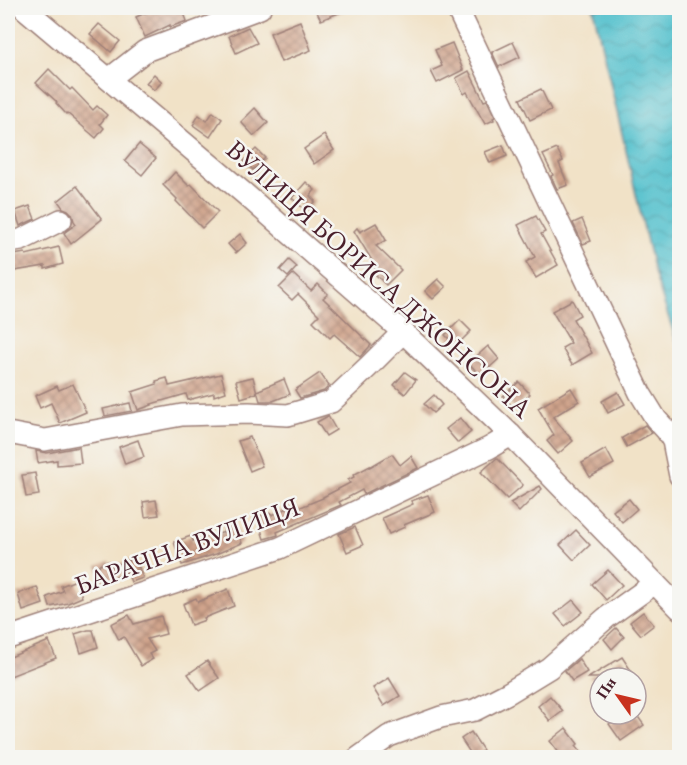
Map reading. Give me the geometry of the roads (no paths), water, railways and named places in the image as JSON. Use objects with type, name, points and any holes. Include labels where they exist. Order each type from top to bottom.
[{"type":"street","points":[[8,13],[23,8]]},
{"type":"street","name":"ВУЛИЦЯ БОРИСА ДЖОНСОНА","points":[[23,8],[246,195],[403,332],[511,435],[680,609]]},
{"type":"street","points":[[109,79],[145,51],[260,8]]},
{"type":"street","points":[[457,8],[640,393],[673,441],[680,476]]},
{"type":"street","points":[[8,242],[21,240],[62,220]]},
{"type":"street","points":[[8,433],[45,440],[182,415],[288,415],[331,402],[403,332]]},
{"type":"street","name":"БАРАЧНА ВУЛИЦЯ","points":[[8,638],[280,548],[489,448],[511,435]]},
{"type":"street","points":[[358,758],[389,736],[441,717],[475,710],[508,693],[549,668],[606,618],[655,583]]},
{"type":"water","points":[[593,8],[679,8],[679,345],[654,272]]}]
